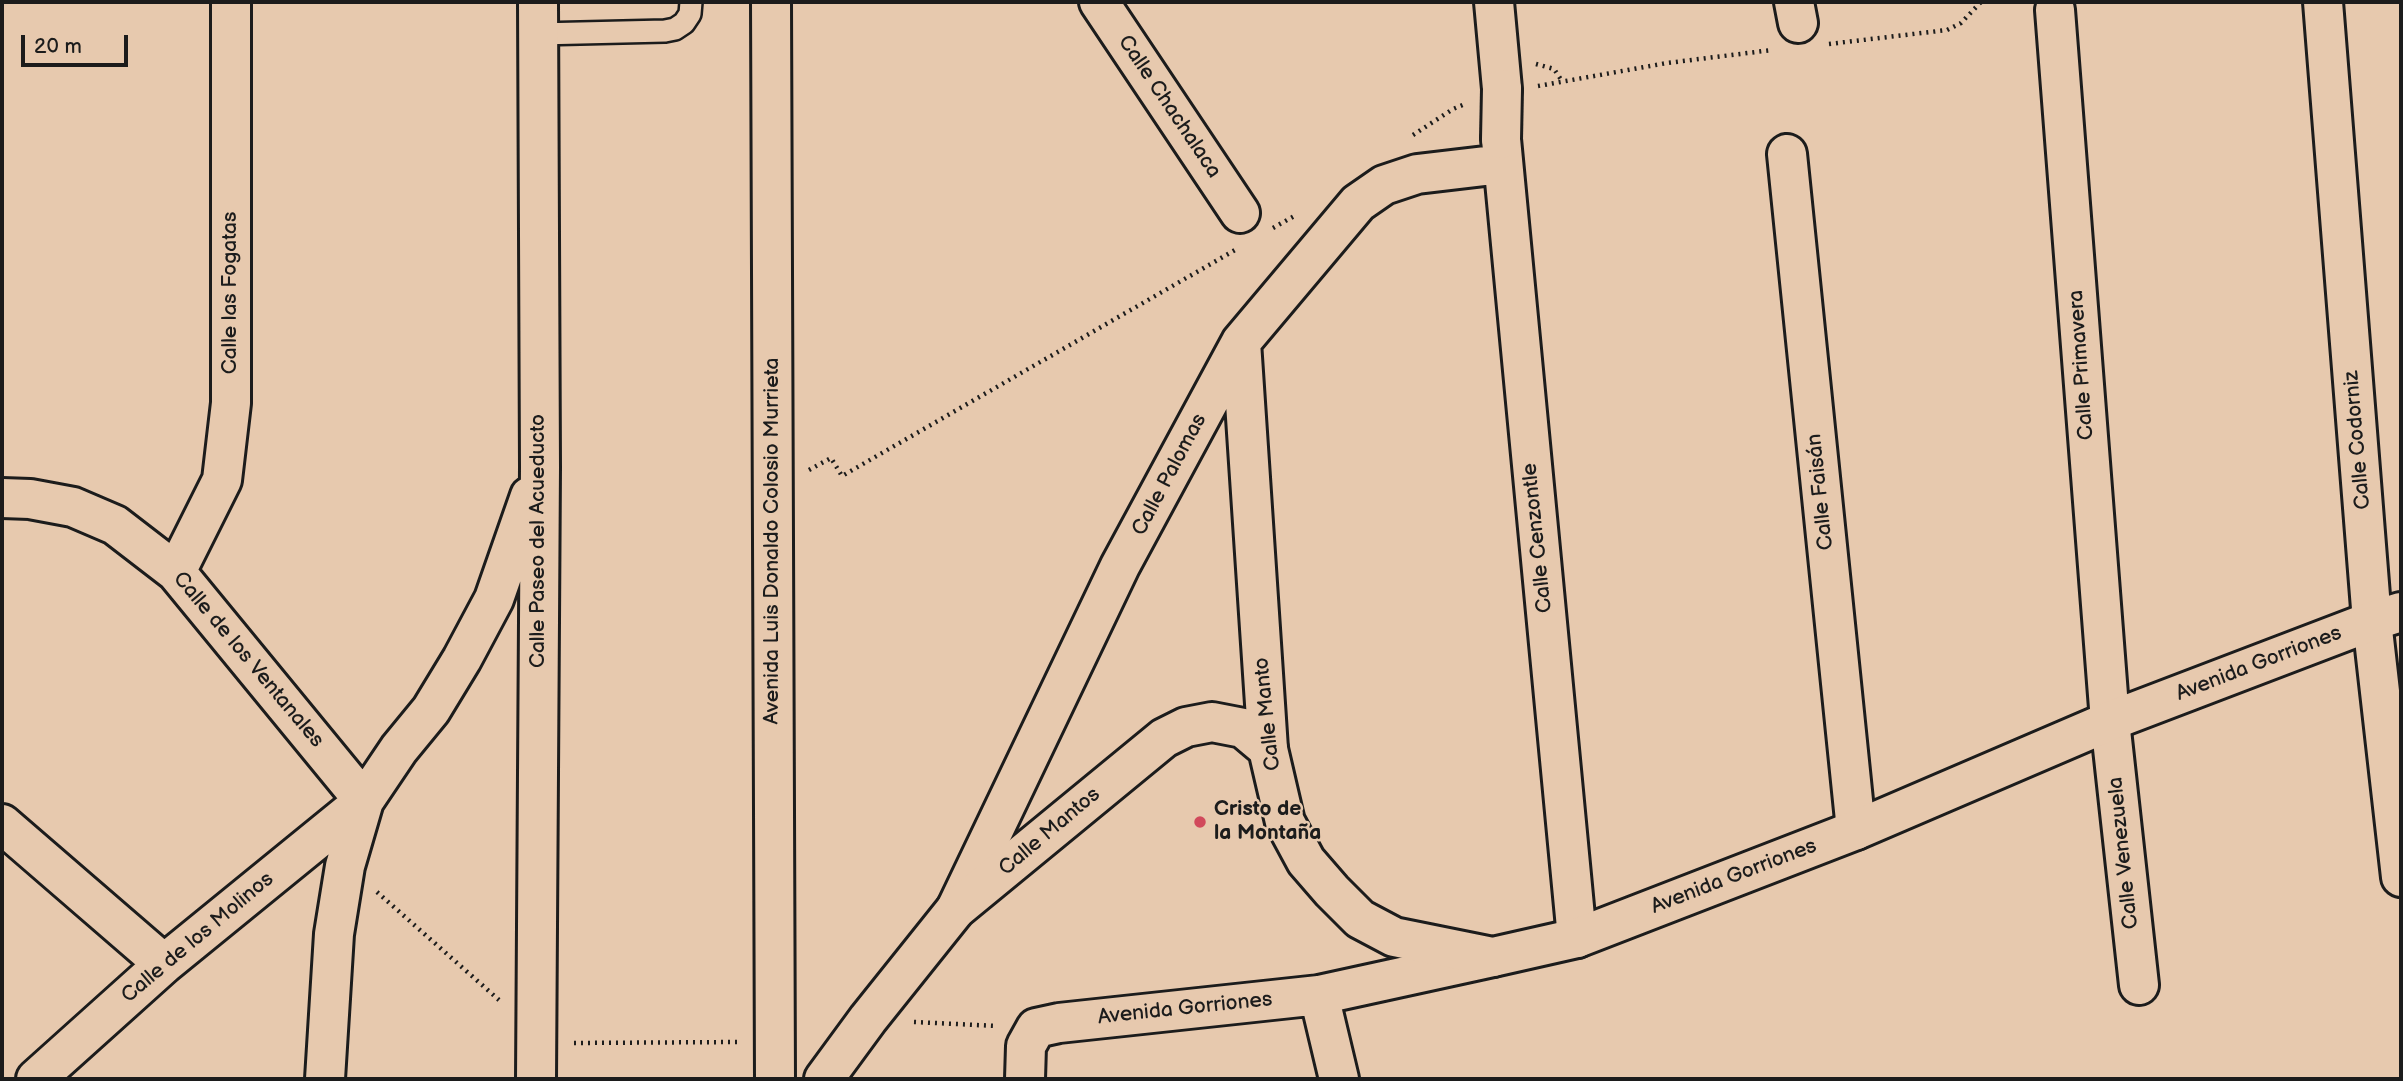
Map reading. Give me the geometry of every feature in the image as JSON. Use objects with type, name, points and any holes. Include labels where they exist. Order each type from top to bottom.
[{"type":"street","name":"Calle las Fogatas","points":[[176,572],[222,480],[231,403],[232,2]]},
{"type":"street","name":"Avenida Luis Donaldo Colosio Murrieta","points":[[771,2],[775,1079]]},
{"type":"street","name":"Calle Chachalaca","points":[[1098,2],[1248,231]]},
{"type":"street","name":"Calle Cenzontle","points":[[1494,2],[1502,93],[1502,152],[1577,938]]},
{"type":"street","name":"Calle Codorniz","points":[[2323,2],[2387,617],[2401,877]]},
{"type":"street","name":"Calle Primavera","points":[[2055,10],[2110,721]]},
{"type":"street","name":"Calle Paseo del Acueducto","points":[[536,1074],[522,571],[540,467],[538,18]]},
{"type":"street","name":"Calle Palomas","points":[[956,909],[1120,566],[1241,342],[1358,203],[1384,185],[1502,152]]},
{"type":"street","name":"Calle Faisán","points":[[1787,154],[1856,830]]},
{"type":"street","name":"Calle Manto","points":[[1241,342],[1268,749],[1285,822],[1306,861],[1360,919],[1394,937],[1493,957]]},
{"type":"street","name":"Calle de los Ventanales","points":[[2,498],[30,499],[73,507],[105,520],[116,525],[176,572],[364,801]]},
{"type":"street","name":"Calle de los Molinos","points":[[36,1079],[164,964],[364,801],[399,749],[438,700],[494,599],[522,571]]},
{"type":"street","name":"Avenida Gorriones","points":[[1036,1028],[1059,1023],[1319,995],[1577,938],[1856,830],[2110,721],[2387,617]]},
{"type":"street","name":"Calle Venezuela","points":[[2110,721],[2139,985]]},
{"type":"street","name":"Calle Mantos","points":[[868,1019],[956,909],[1164,738],[1186,727],[1212,722],[1242,728],[1268,749]]},
{"type":"street","name":"Calle de los Molinos","points":[[325,1079],[334,934],[345,866],[364,801]]},
{"type":"street","points":[[2,824],[164,964]]},
{"type":"street","points":[[1319,995],[1339,1079]]},
{"type":"street","points":[[824,1079],[868,1019]]},
{"type":"street","points":[[1025,1079],[1026,1046],[1036,1028]]},
{"type":"lane","points":[[538,18],[665,31],[684,23],[690,14],[691,2]]},
{"type":"path","points":[[1412,136],[1453,109],[1502,93],[1667,63],[1796,30],[1947,30],[1961,23],[1981,2]]},
{"type":"path","points":[[773,490],[831,458],[842,476],[1248,231],[1300,212]]},
{"type":"path","points":[[374,890],[506,1006]]},
{"type":"path","points":[[868,1019],[1036,1028]]},
{"type":"path","points":[[536,1074],[557,1043],[774,1041]]},
{"type":"place","name":"Cristo de la Montaña","points":[[1200,822]]}]
